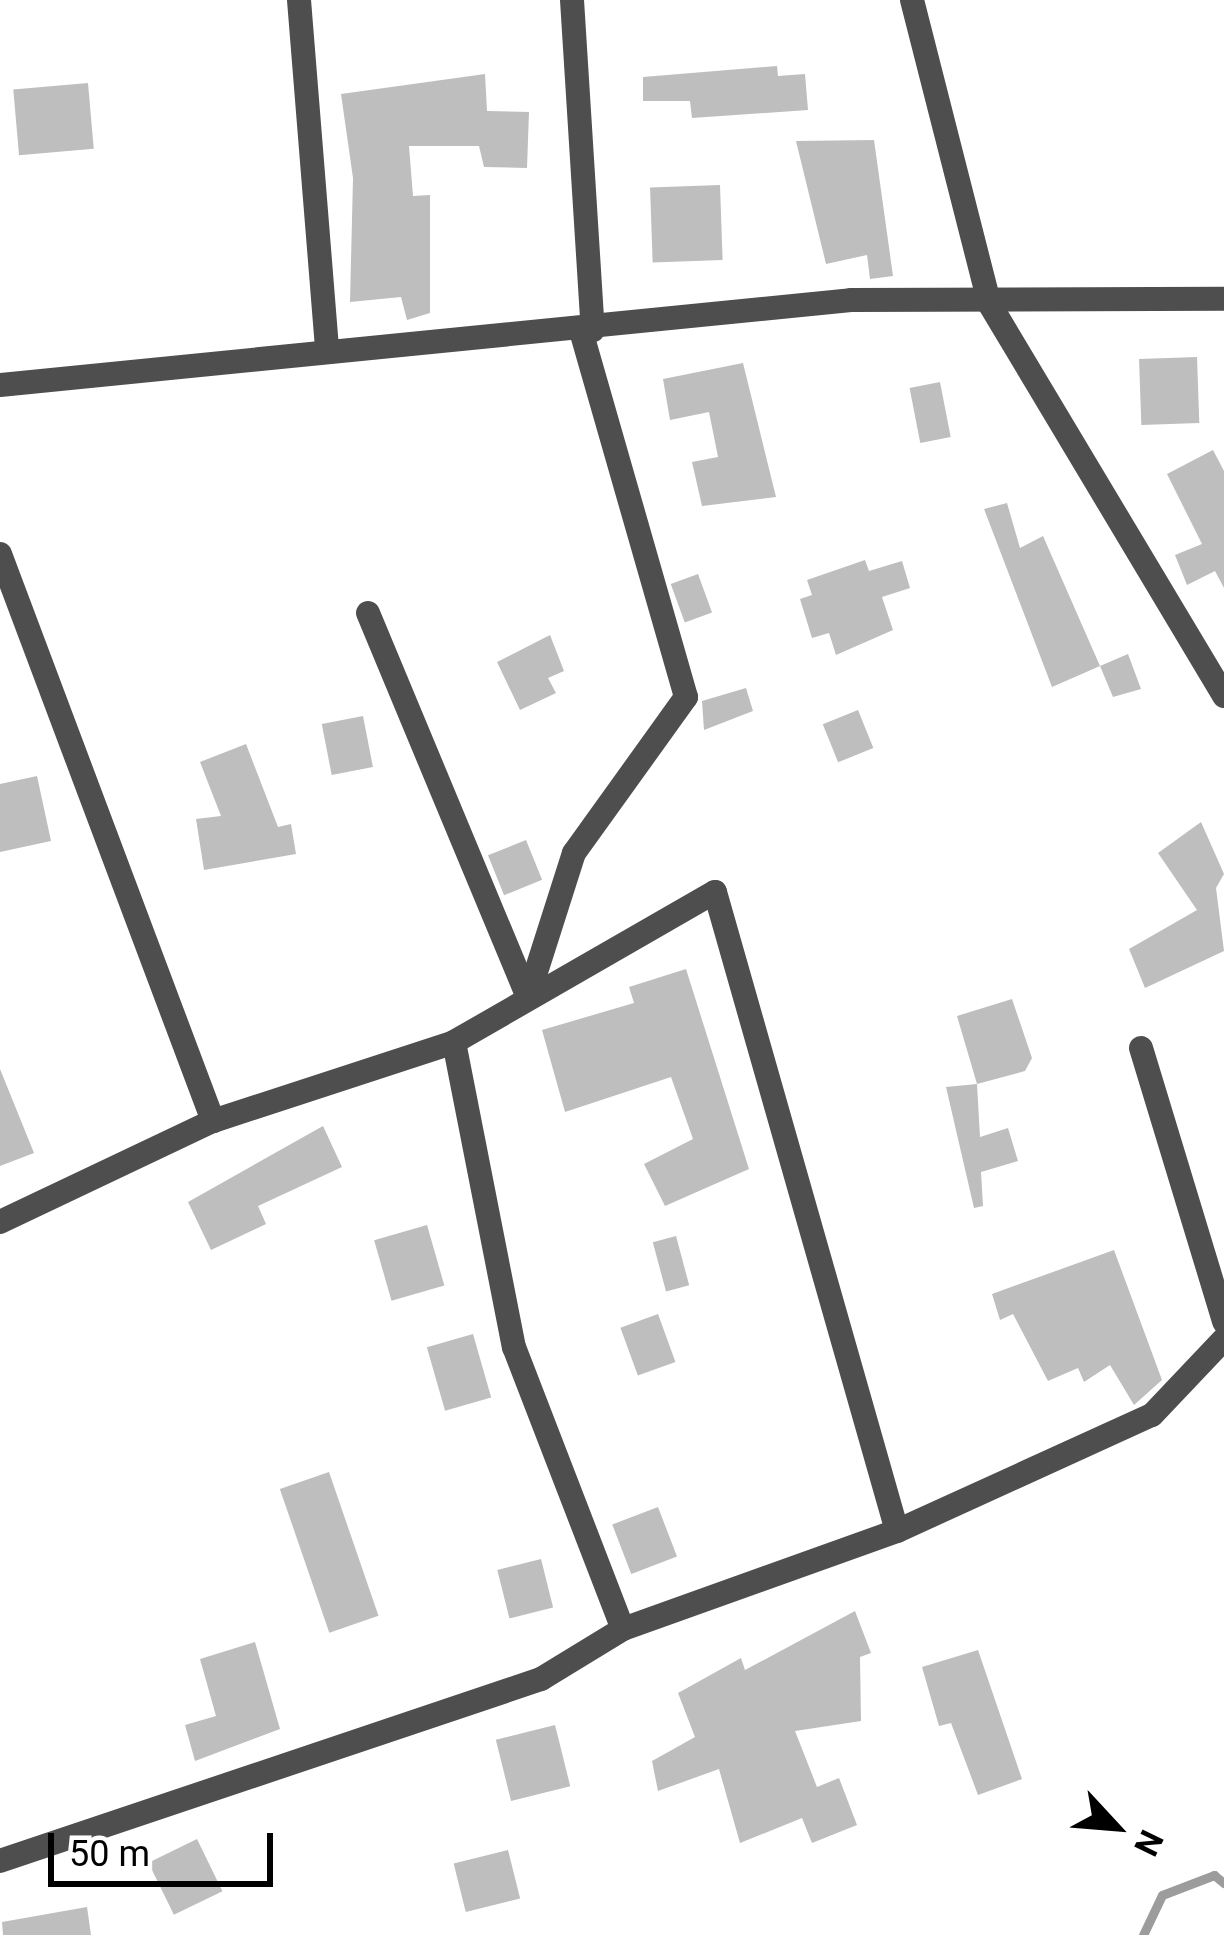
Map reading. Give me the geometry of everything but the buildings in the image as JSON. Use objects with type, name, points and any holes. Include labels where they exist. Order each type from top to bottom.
[{"type":"street","points":[[299,0],[327,351]]},
{"type":"street","points":[[528,997],[574,853],[686,697],[587,331],[572,0]]},
{"type":"street","points":[[912,0],[989,303],[1224,696]]},
{"type":"street","points":[[0,385],[327,351],[587,331],[850,300],[1224,299]]},
{"type":"street","points":[[0,554],[213,1121]]},
{"type":"street","points":[[368,613],[528,997]]},
{"type":"street","points":[[0,1222],[213,1121],[454,1042],[715,892],[897,1531]]},
{"type":"street","points":[[454,1042],[514,1347],[623,1629]]},
{"type":"street","points":[[1142,1048],[1224,1322]]},
{"type":"street","points":[[0,1861],[541,1678],[623,1629],[897,1531],[1152,1415],[1224,1339]]},
{"type":"waterway","points":[[1143,1935],[1162,1895],[1214,1875],[1224,1883]]}]
